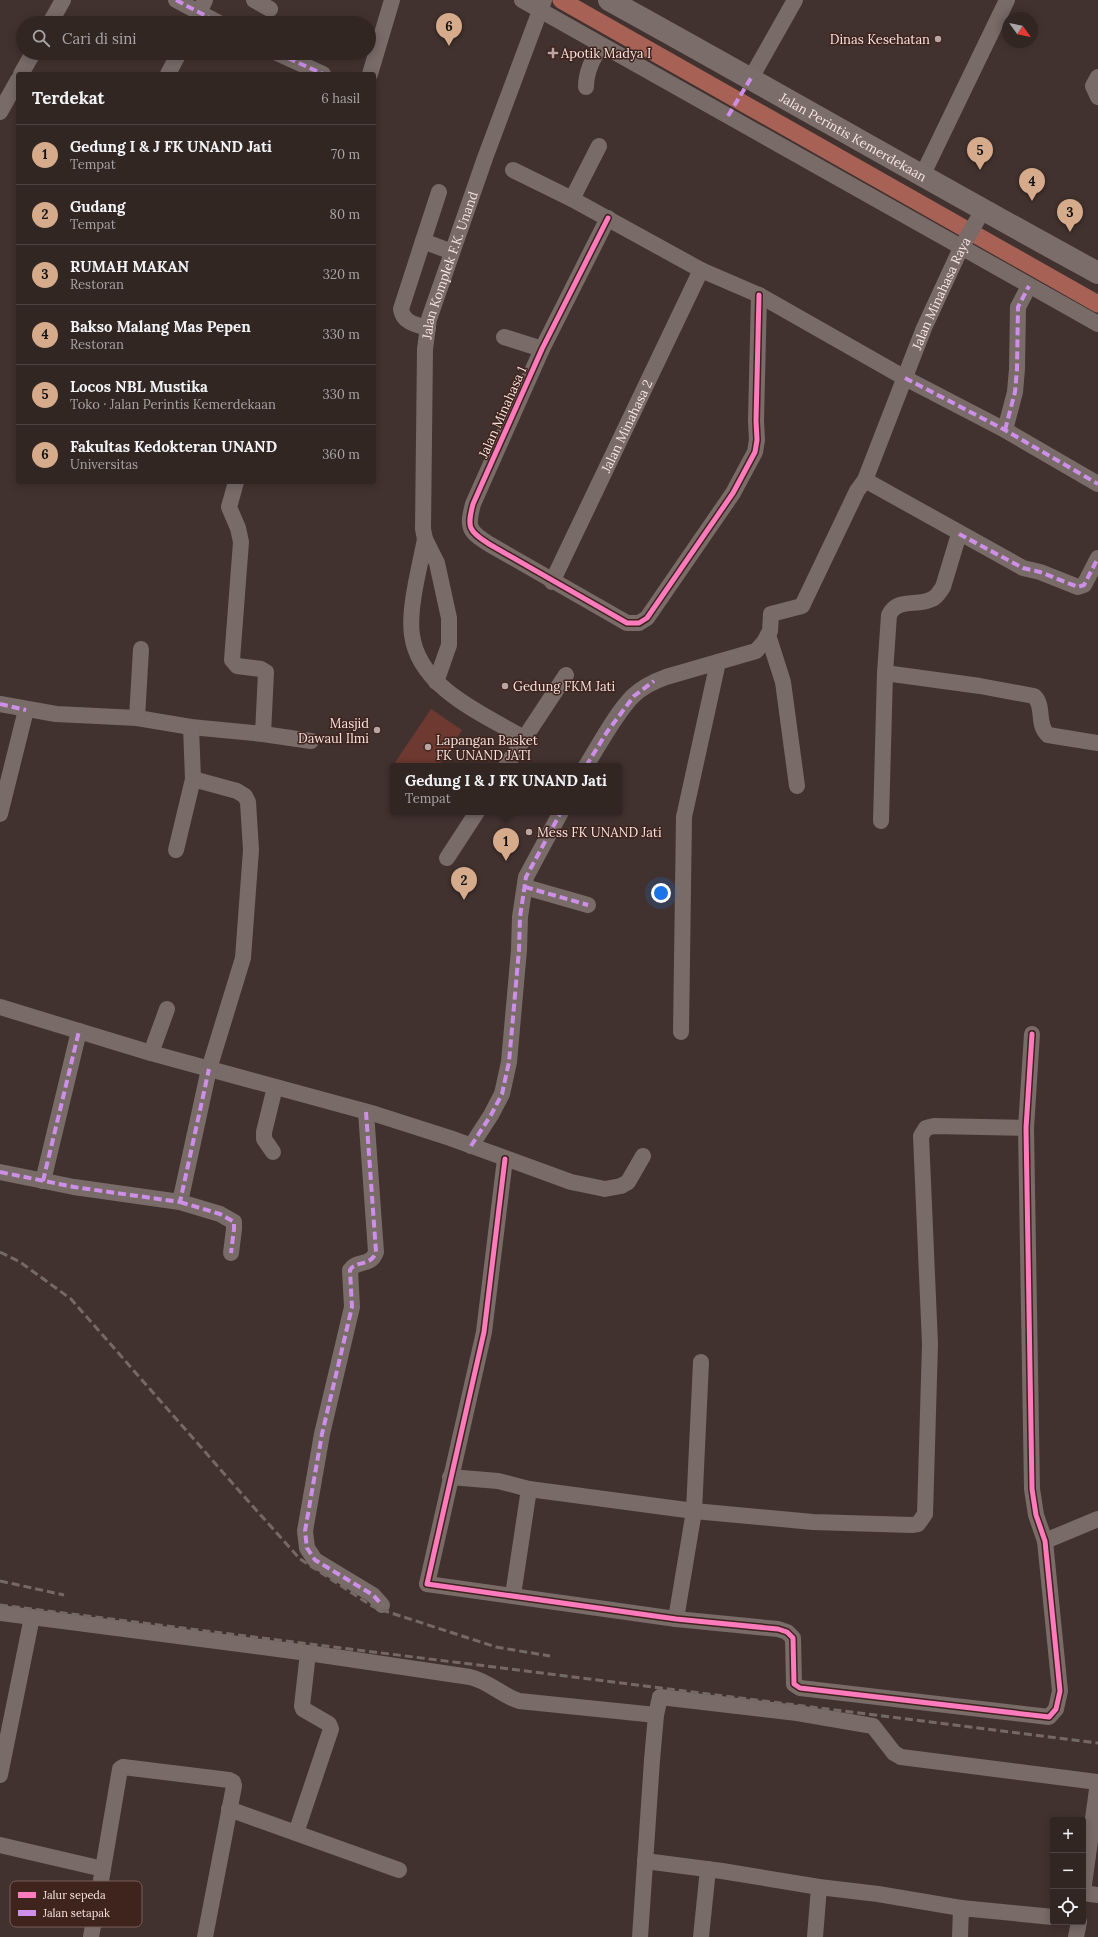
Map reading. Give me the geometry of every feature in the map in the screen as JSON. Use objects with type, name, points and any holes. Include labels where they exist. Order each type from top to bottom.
[{"type":"main road","name":"Jalan Perintis Kemerdekaan","points":[[609,0],[923,174],[980,214],[1098,273]]},
{"type":"street","points":[[176,0],[200,12]]},
{"type":"street","points":[[254,0],[270,9]]},
{"type":"street","points":[[376,54],[392,0]]},
{"type":"street","points":[[522,0],[541,4],[601,45],[962,245],[1029,286],[1098,324]]},
{"type":"street","points":[[751,78],[794,0]]},
{"type":"street","points":[[923,174],[1007,0]]},
{"type":"street","points":[[52,16],[56,2]]},
{"type":"street","name":"Jalan Komplek F.K. Unand","points":[[425,539],[413,608],[411,634],[416,654],[427,672],[436,682],[449,645],[449,618],[437,563],[425,539],[423,529],[425,349],[428,328],[452,252],[541,4]]},
{"type":"street","points":[[586,87],[586,78],[589,68],[601,45]]},
{"type":"street","points":[[23,72],[29,60]]},
{"type":"street","points":[[169,72],[175,60]]},
{"type":"street","points":[[292,60],[319,72]]},
{"type":"street","points":[[371,72],[374,60]]},
{"type":"street","points":[[1098,77],[1093,86],[1098,98]]},
{"type":"street","points":[[0,112],[16,84]]},
{"type":"street","points":[[572,199],[599,146]]},
{"type":"street","points":[[513,170],[608,218],[701,270],[760,294],[905,378],[1005,430],[1098,484]]},
{"type":"street","points":[[428,328],[409,322],[402,314],[401,309],[439,192]]},
{"type":"street","name":"Jalan Minahasa Raya","points":[[768,635],[771,629],[771,614],[802,606],[857,490],[865,480],[924,328],[962,245],[980,214]]},
{"type":"street","name":"Jalan Minahasa 1","points":[[608,218],[542,349],[473,504],[468,520],[471,530],[481,539],[552,582],[627,623],[639,623],[647,618],[733,493],[755,452],[757,440],[756,422],[760,294]]},
{"type":"street","points":[[423,241],[452,252]]},
{"type":"street","name":"Jalan Minahasa 2","points":[[552,582],[701,270]]},
{"type":"street","points":[[1005,430],[1010,414],[1018,369],[1018,307],[1029,286]]},
{"type":"street","points":[[504,337],[542,349]]},
{"type":"street","points":[[865,480],[959,534],[1023,568],[1040,572],[1078,587],[1084,585],[1098,558]]},
{"type":"street","points":[[235,484],[229,507],[238,528],[241,542],[232,660],[237,666],[261,668],[266,672],[263,734]]},
{"type":"street","points":[[881,821],[885,673],[889,615],[892,609],[900,604],[932,600],[938,595],[959,534]]},
{"type":"street","points":[[588,763],[607,732],[634,696],[654,681],[756,651],[768,635]]},
{"type":"street","points":[[768,635],[783,682],[797,786]]},
{"type":"street","points":[[137,718],[141,649]]},
{"type":"street","points":[[681,1032],[684,817],[718,662]]},
{"type":"street","points":[[885,673],[980,686],[1034,696],[1039,705],[1042,726],[1048,735],[1098,743]]},
{"type":"street","points":[[508,763],[566,674]]},
{"type":"street","points":[[436,682],[456,697],[524,738]]},
{"type":"street","points":[[0,704],[26,710],[56,714],[137,718],[191,727],[263,734],[311,741]]},
{"type":"street","points":[[0,814],[26,710]]},
{"type":"street","points":[[176,850],[193,779],[191,727]]},
{"type":"street","points":[[180,1202],[209,1069],[243,958],[251,850],[248,802],[245,796],[237,791],[193,779]]},
{"type":"street","points":[[447,858],[475,815]]},
{"type":"street","points":[[471,1146],[491,1115],[502,1094],[508,1069],[513,1024],[520,917],[526,877],[559,815]]},
{"type":"street","points":[[525,887],[588,905]]},
{"type":"street","points":[[0,1007],[152,1053],[366,1112],[471,1146],[571,1182],[605,1189],[621,1186],[628,1182],[643,1156]]},
{"type":"street","points":[[152,1053],[167,1009]]},
{"type":"street","points":[[42,1181],[79,1030]]},
{"type":"street","points":[[505,1159],[484,1332],[427,1584],[514,1595],[676,1619],[778,1629],[787,1632],[793,1638],[794,1684],[800,1688],[1049,1717],[1056,1709],[1060,1691],[1045,1541],[1036,1515],[1032,1489],[1026,1128],[1032,1034]]},
{"type":"street","points":[[273,1152],[264,1138],[264,1132],[275,1087]]},
{"type":"street","points":[[366,1112],[376,1252],[372,1259],[366,1263],[353,1266],[350,1270],[352,1307],[322,1434],[305,1531],[307,1548],[315,1560],[373,1595],[382,1605]]},
{"type":"street","points":[[450,1477],[498,1481],[529,1489],[694,1511],[814,1522],[912,1525],[922,1521],[925,1514],[930,1344],[921,1136],[926,1128],[934,1126],[1026,1128]]},
{"type":"street","points":[[0,1172],[74,1188],[180,1202],[220,1214],[234,1222],[231,1253]]},
{"type":"street","points":[[676,1619],[694,1511],[701,1362]]},
{"type":"street","points":[[514,1595],[529,1489]]},
{"type":"street","points":[[1045,1541],[1098,1520]]},
{"type":"street","points":[[0,1613],[308,1653],[470,1677],[484,1681],[511,1698],[519,1701],[656,1715]]},
{"type":"street","points":[[0,1775],[32,1617]]},
{"type":"street","points":[[296,1833],[331,1729],[329,1724],[302,1708],[308,1653]]},
{"type":"street","points":[[640,1937],[656,1715],[660,1697],[797,1714],[875,1727],[894,1753],[901,1757],[1098,1782],[1084,1889]]},
{"type":"street","points":[[101,1881],[118,1772],[123,1767],[229,1780],[233,1782],[234,1786],[205,1937]]},
{"type":"street","points":[[229,1809],[399,1870]]},
{"type":"street","points":[[0,1845],[103,1868]]},
{"type":"street","points":[[645,1861],[708,1869],[819,1887],[878,1894],[962,1908],[1050,1917]]},
{"type":"street","points":[[701,1937],[708,1869]]},
{"type":"street","points":[[815,1937],[819,1887]]},
{"type":"street","points":[[1086,1893],[1098,1895]]},
{"type":"street","points":[[960,1937],[962,1908]]},
{"type":"street","points":[[1076,1937],[1078,1925]]},
{"type":"street","points":[[91,1937],[93,1927]]},
{"type":"shaded area","name":"Lapangan Basket FK UNAND JATI","points":[[431,709],[462,730],[441,763],[395,763]]},
{"type":"waterway","points":[[561,0],[1098,304]]},
{"type":"railway","points":[[0,1252],[20,1262],[71,1299],[300,1559],[372,1606],[382,1610],[496,1647],[550,1656]]},
{"type":"railway","points":[[0,1581],[64,1595]]},
{"type":"railway","points":[[0,1605],[1098,1743]]},
{"type":"marked path","points":[[176,0],[206,16]]},
{"type":"marked path","points":[[292,60],[319,72]]},
{"type":"marked path","points":[[728,116],[751,78]]},
{"type":"marked path","points":[[1005,430],[1015,392],[1018,307],[1029,286]]},
{"type":"marked path","points":[[905,378],[1005,430],[1098,484]]},
{"type":"marked path","points":[[959,534],[1023,568],[1040,572],[1078,587],[1084,585],[1098,558]]},
{"type":"marked path","points":[[588,763],[607,732],[634,696],[654,681]]},
{"type":"marked path","points":[[0,704],[26,710]]},
{"type":"marked path","points":[[471,1146],[491,1115],[502,1094],[509,1062],[519,950],[520,917],[526,877],[559,815]]},
{"type":"marked path","points":[[525,887],[588,905]]},
{"type":"marked path","points":[[43,1181],[79,1031]]},
{"type":"marked path","points":[[0,1172],[74,1187],[180,1202],[209,1069]]},
{"type":"marked path","points":[[366,1112],[376,1252],[371,1260],[356,1265],[350,1270],[352,1307],[322,1434],[305,1531],[307,1548],[315,1560],[373,1595],[382,1605]]},
{"type":"marked path","points":[[180,1202],[220,1214],[234,1222],[231,1253]]},
{"type":"cycle path","points":[[608,218],[542,349],[473,504],[470,523],[473,532],[489,544],[627,623],[639,623],[647,618],[733,493],[755,452],[757,440],[756,421],[759,295]]},
{"type":"cycle path","points":[[505,1159],[484,1332],[427,1584],[676,1619],[778,1629],[787,1632],[793,1638],[794,1684],[800,1688],[1049,1717],[1056,1709],[1060,1691],[1045,1541],[1036,1515],[1032,1489],[1026,1128],[1032,1034]]},
{"type":"place","name":"Dinas Kesehatan","points":[[938,39]]},
{"type":"place","name":"Fakultas Kedokteran UNAND","points":[[449,46]]},
{"type":"place","name":"Apotik Madya I","points":[[553,53]]},
{"type":"place","name":"Locos NBL Mustika","points":[[980,170]]},
{"type":"place","name":"Bakso Malang Mas Pepen","points":[[1032,201]]},
{"type":"place","name":"RUMAH MAKAN","points":[[1070,232]]},
{"type":"place","name":"Gedung FKM Jati","points":[[505,686]]},
{"type":"place","name":"Masjid Dawaul Ilmi","points":[[377,730]]},
{"type":"place","name":"Lapangan Basket FK UNAND JATI","points":[[428,747]]},
{"type":"place","name":"Mess FK UNAND Jati","points":[[529,832]]},
{"type":"place","name":"Gedung I & J FK UNAND Jati","points":[[506,861]]},
{"type":"place","name":"Gudang","points":[[464,900]]}]
